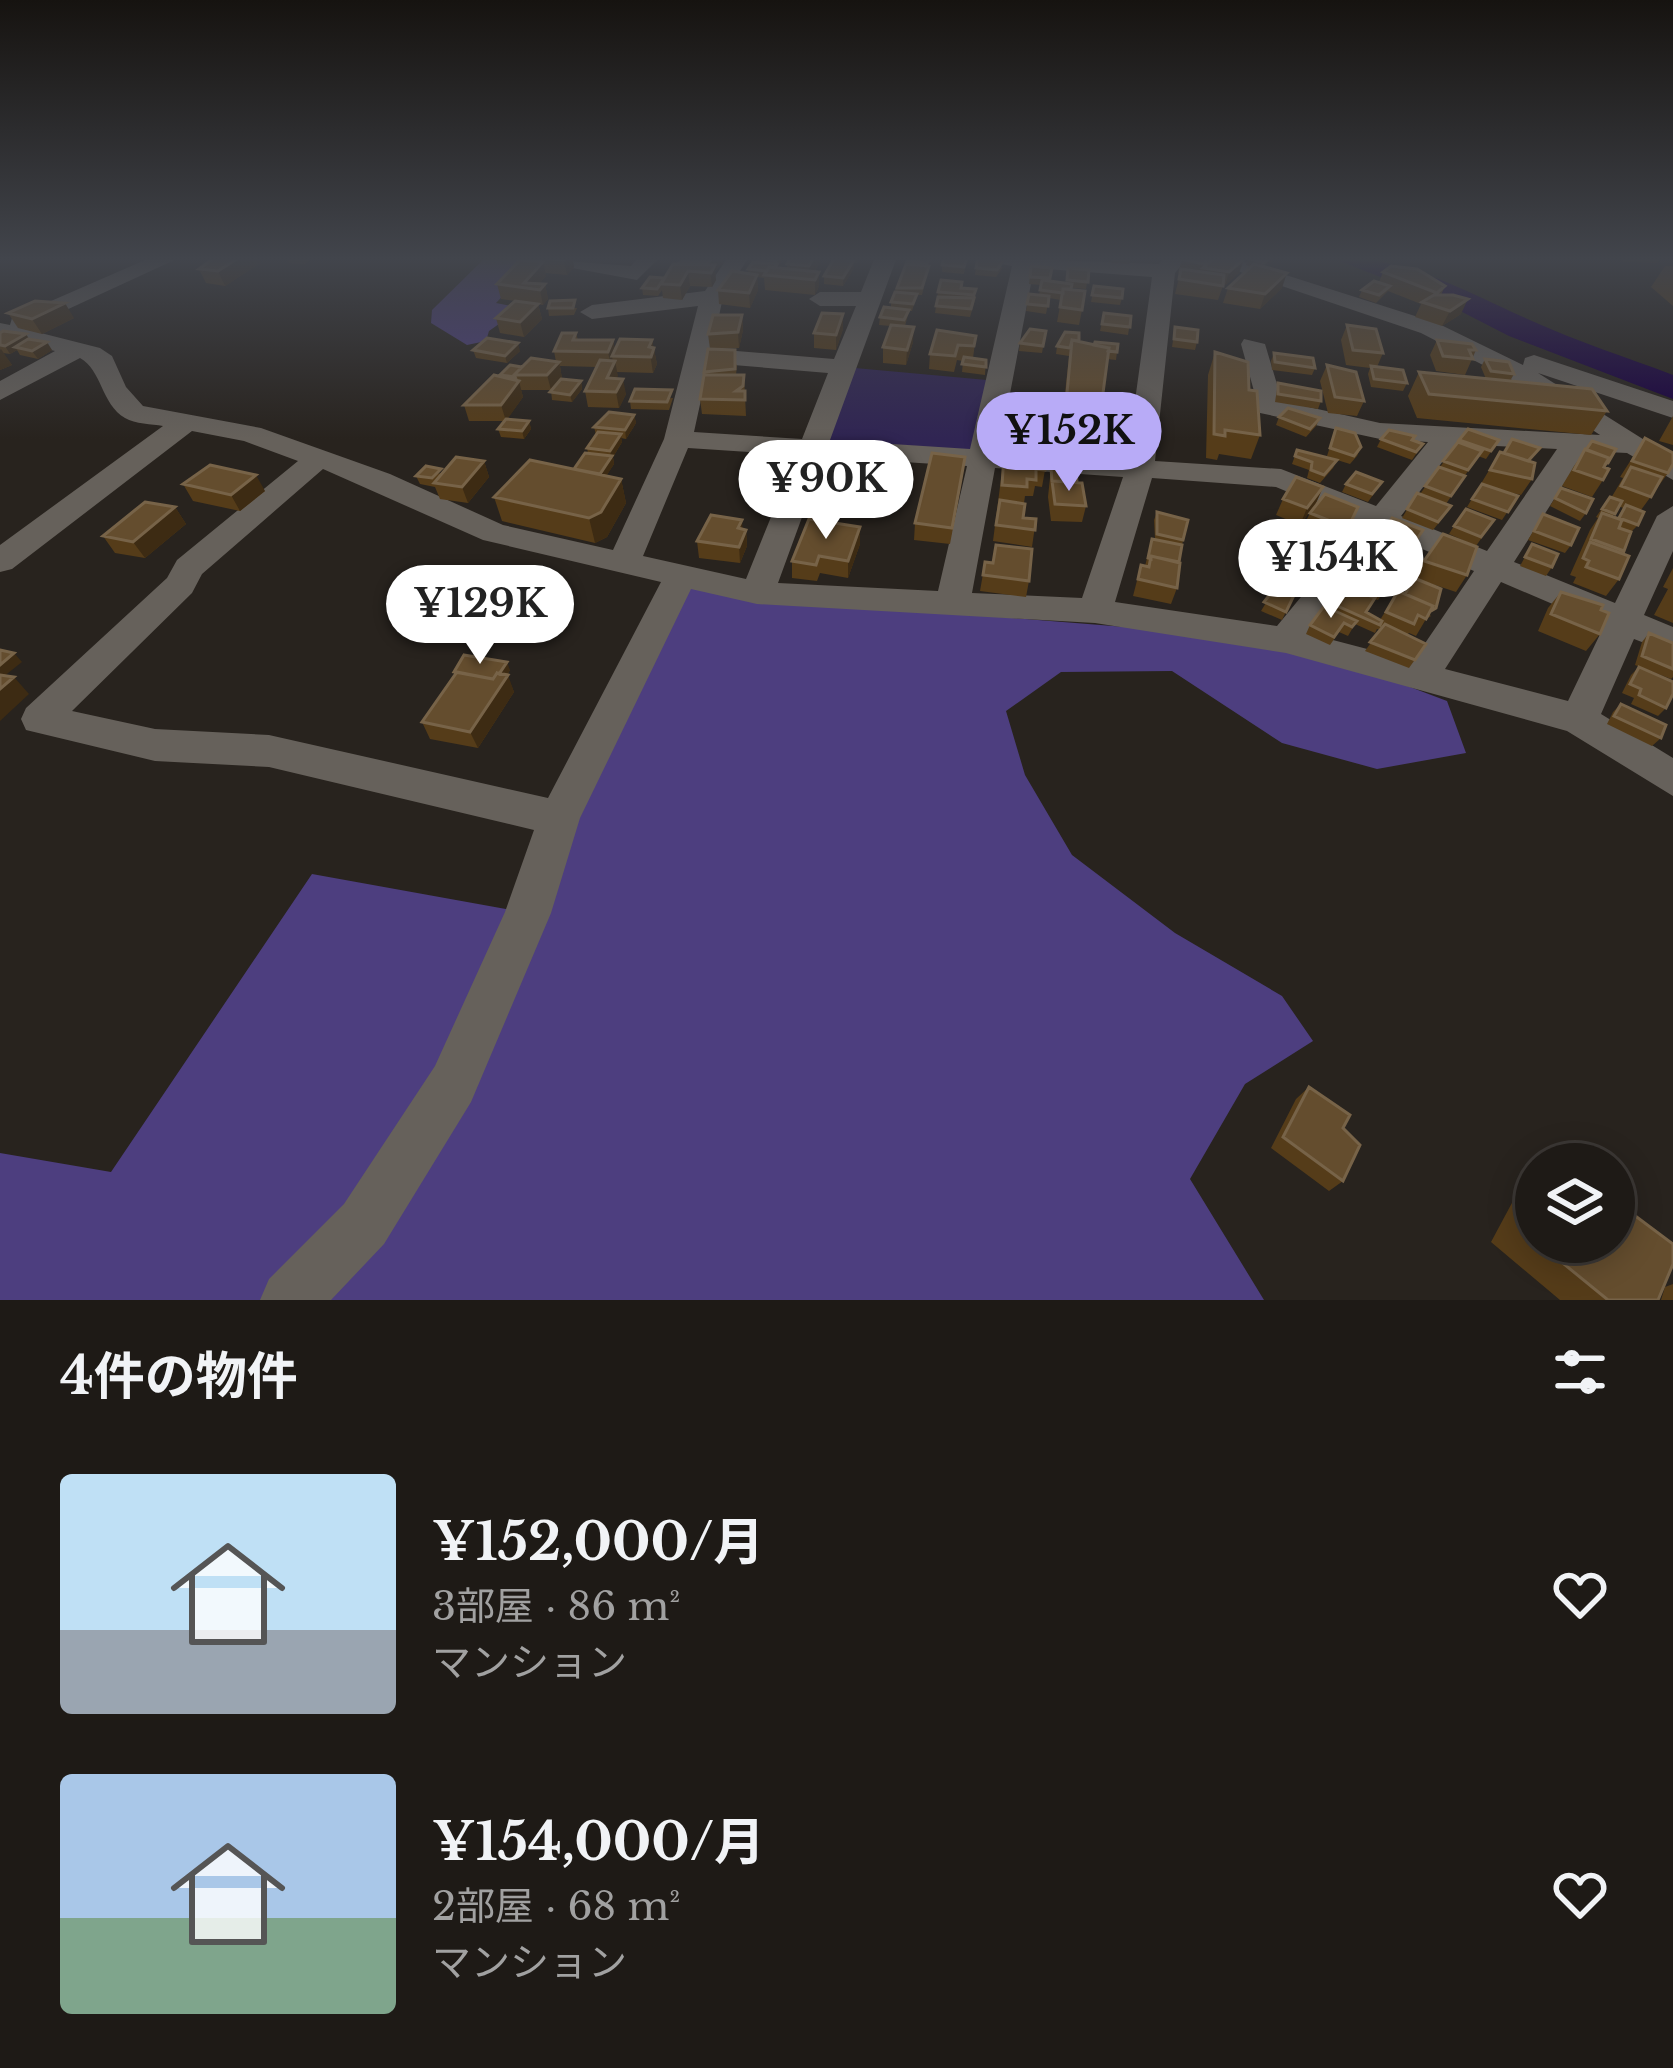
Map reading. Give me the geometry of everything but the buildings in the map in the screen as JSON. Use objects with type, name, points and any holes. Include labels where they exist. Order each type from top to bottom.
[{"type":"street","points":[[1,331],[32,318]]},
{"type":"street","points":[[569,339],[587,318]]},
{"type":"street","points":[[624,562],[678,440],[707,318]]},
{"type":"street","points":[[757,592],[809,448],[864,318]]},
{"type":"street","points":[[953,602],[1011,318]]},
{"type":"street","points":[[1095,611],[1140,469],[1163,318]]},
{"type":"street","points":[[1368,318],[1548,388],[1673,471]]},
{"type":"street","points":[[1,331],[77,349],[103,361],[114,390],[134,412],[251,434],[494,532],[757,592],[1095,611],[1286,640],[1419,680],[1579,719],[1673,779]]},
{"type":"street","points":[[1420,337],[1673,410]]},
{"type":"street","points":[[1253,344],[1270,407],[1380,431],[1579,438],[1640,446]]},
{"type":"street","points":[[0,392],[77,349]]},
{"type":"street","points":[[699,355],[844,367]]},
{"type":"street","points":[[1466,382],[1548,388]]},
{"type":"street","points":[[1281,478],[1332,422]]},
{"type":"street","points":[[0,561],[185,423]]},
{"type":"street","points":[[1286,640],[1451,432]]},
{"type":"street","points":[[1419,680],[1579,438]]},
{"type":"street","points":[[678,440],[1281,478],[1673,641]]},
{"type":"street","points":[[319,458],[189,568],[180,585],[40,719],[155,745],[268,751],[560,818]]},
{"type":"street","points":[[1579,719],[1628,623],[1673,516]]},
{"type":"street","points":[[290,1300],[364,1224],[453,1084],[528,913],[560,818],[680,578]]},
{"type":"shaded area","points":[[431,318],[508,318],[489,331],[486,341],[467,345],[431,323]]},
{"type":"shaded area","points":[[844,367],[998,381],[981,457],[809,449]]},
{"type":"shaded area","points":[[680,578],[988,616],[1286,640],[1447,701],[1466,753],[1377,769],[1282,743],[1172,671],[1061,672],[1006,711],[1025,775],[1072,855],[1175,933],[1282,996],[1313,1041],[1245,1084],[1190,1179],[1264,1300],[0,1300],[0,1153],[111,1172],[312,874],[528,913]]},
{"type":"waterway","points":[[1499,318],[1673,388]]}]
